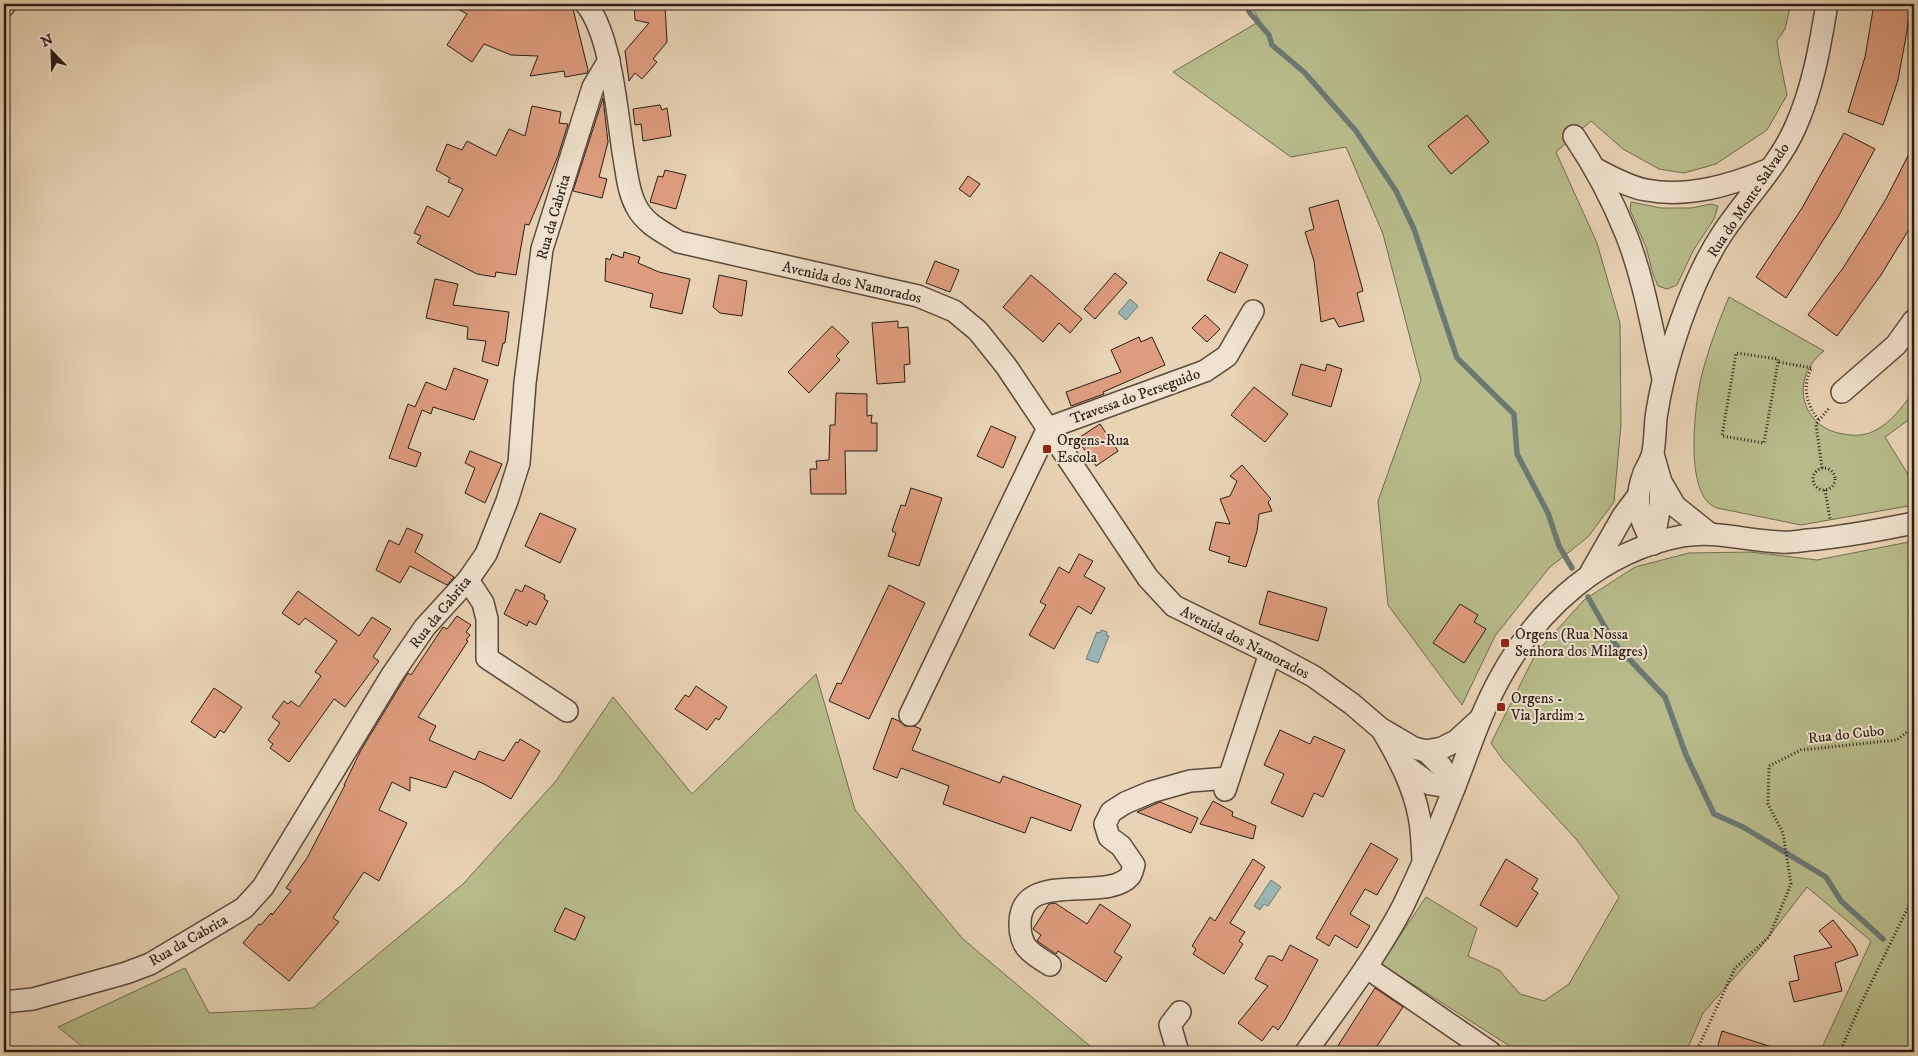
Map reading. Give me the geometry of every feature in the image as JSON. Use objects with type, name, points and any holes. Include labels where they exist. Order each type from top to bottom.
[{"type":"street","name":"Avenida dos Namorados","points":[[586,4],[594,14],[608,60],[628,186],[636,207],[650,225],[679,242],[918,296],[954,311],[978,332],[1006,366],[1148,578],[1174,606],[1313,676],[1352,704],[1380,728]]},
{"type":"street","points":[[598,26],[606,11],[606,4]]},
{"type":"street","name":"Rua do Monte Salvado","points":[[1653,454],[1656,417],[1669,358],[1697,280],[1722,234],[1770,169],[1794,130],[1807,98],[1816,66],[1827,4]]},
{"type":"street","name":"Rua da Cabrita","points":[[4,1002],[33,999],[126,973],[150,964],[244,908],[263,887],[387,683],[425,627],[468,580],[486,554],[507,501],[519,463],[524,383],[542,250],[592,87],[608,60]]},
{"type":"street","points":[[1574,136],[1596,169],[1627,235],[1640,280],[1664,382]]},
{"type":"street","points":[[1596,169],[1645,190],[1678,192],[1723,187],[1770,169]]},
{"type":"street","name":"Travessa do Perseguido","points":[[1048,428],[1205,371],[1227,356],[1252,311]]},
{"type":"street","points":[[1842,392],[1896,345],[1914,320]]},
{"type":"street","points":[[910,714],[1048,428]]},
{"type":"street","points":[[1653,454],[1662,482],[1675,506],[1710,534]]},
{"type":"street","points":[[1590,574],[1623,516],[1638,496],[1644,474],[1653,454]]},
{"type":"street","points":[[1653,544],[1662,482]]},
{"type":"street","points":[[1638,496],[1642,523],[1653,544]]},
{"type":"street","points":[[1306,1052],[1366,967],[1402,908],[1423,863],[1480,719],[1499,678],[1525,639],[1554,605],[1590,574],[1622,556],[1653,544],[1682,536],[1710,534],[1781,542],[1829,538],[1914,524]]},
{"type":"street","points":[[468,580],[483,603],[487,618],[487,658],[567,712]]},
{"type":"street","points":[[1050,965],[1028,951],[1021,940],[1020,916],[1025,905],[1036,894],[1052,890],[1087,889],[1106,886],[1122,882],[1131,875],[1134,865],[1120,846],[1109,837],[1106,824],[1111,812],[1125,803],[1161,789],[1190,781],[1227,784],[1270,653]]},
{"type":"street","points":[[1380,728],[1414,748],[1426,750],[1442,748],[1456,741],[1480,719]]},
{"type":"street","points":[[1380,728],[1400,762],[1414,796],[1419,816],[1423,863]]},
{"type":"street","points":[[1426,750],[1441,766],[1454,788]]},
{"type":"street","points":[[1400,762],[1430,784],[1454,788]]},
{"type":"street","points":[[1366,967],[1490,1052]]},
{"type":"street","points":[[1178,1052],[1170,1026],[1180,1012]]},
{"type":"path","points":[[1778,362],[1764,443],[1722,436],[1736,353],[1778,359],[1778,362],[1812,368],[1808,378],[1807,397],[1809,405],[1819,420]]},
{"type":"path","points":[[1822,468],[1816,424],[1842,392]]},
{"type":"path","points":[[1822,468],[1828,469],[1835,477],[1831,488],[1826,490],[1820,489],[1813,481],[1817,471],[1822,468]]},
{"type":"path","points":[[1826,490],[1830,520]]},
{"type":"path","name":"Rua do Cubo","points":[[1696,1052],[1735,968],[1769,937],[1791,884],[1783,833],[1768,804],[1769,766],[1801,750],[1897,740],[1914,726]]},
{"type":"path","points":[[1840,1052],[1858,1010],[1914,895]]},
{"type":"green space","points":[[1250,4],[1791,4],[1785,29],[1777,41],[1787,95],[1767,130],[1716,164],[1684,173],[1659,169],[1623,149],[1591,121],[1556,152],[1597,243],[1620,323],[1621,424],[1614,502],[1588,537],[1549,568],[1495,636],[1462,705],[1388,605],[1378,501],[1421,380],[1383,234],[1346,147],[1291,157],[1173,72],[1260,21]]},
{"type":"green space","points":[[1631,202],[1661,208],[1691,208],[1711,204],[1718,206],[1714,219],[1693,251],[1677,285],[1667,289],[1658,286],[1646,247],[1630,210]]},
{"type":"green space","points":[[1729,297],[1824,351],[1813,362],[1806,374],[1803,387],[1804,400],[1809,412],[1817,422],[1828,430],[1855,435],[1874,431],[1891,419],[1914,391],[1914,416],[1885,437],[1914,484],[1914,505],[1801,525],[1717,508],[1706,500],[1699,487],[1695,469],[1694,428],[1696,408],[1707,357]]},
{"type":"green space","points":[[1914,541],[1914,714],[1911,719],[1914,736],[1914,1052],[1820,1052],[1871,941],[1807,887],[1756,953],[1703,1013],[1686,1052],[1519,1052],[1381,964],[1426,897],[1477,928],[1468,956],[1499,970],[1520,994],[1544,1001],[1569,984],[1619,897],[1576,839],[1503,760],[1491,743],[1536,653],[1584,600],[1635,567],[1689,553],[1751,552],[1817,560]]},
{"type":"green space","points":[[816,674],[855,810],[963,939],[1097,1052],[89,1052],[58,1027],[185,968],[209,1013],[313,1008],[463,884],[556,781],[613,697],[692,794]]},
{"type":"water","points":[[1130,299],[1138,306],[1126,320],[1118,313]]},
{"type":"water","points":[[1101,630],[1107,632],[1106,635],[1109,636],[1098,663],[1086,659],[1097,632],[1100,633]]},
{"type":"water","points":[[1271,880],[1281,887],[1268,906],[1264,904],[1260,910],[1254,906]]},
{"type":"building","points":[[449,4],[569,4],[573,9],[588,70],[587,73],[565,77],[564,71],[530,76],[538,56],[511,55],[484,44],[472,62],[447,45],[467,14]]},
{"type":"building","points":[[634,4],[665,4],[667,42],[653,59],[657,62],[642,79],[635,73],[629,81],[625,51],[649,23],[635,20]]},
{"type":"building","points":[[1874,4],[1910,4],[1898,80],[1883,125],[1848,112],[1865,57]]},
{"type":"building","points":[[603,98],[608,142],[599,177],[607,179],[602,198],[573,191]]},
{"type":"building","points":[[660,105],[662,110],[667,108],[671,136],[643,141],[641,124],[635,125],[633,109]]},
{"type":"building","points":[[532,106],[561,112],[559,123],[568,124],[558,156],[529,225],[525,224],[516,275],[496,272],[495,277],[477,274],[417,243],[421,236],[414,233],[427,206],[449,217],[463,189],[448,182],[450,178],[436,170],[447,144],[462,150],[467,141],[496,156],[509,129],[525,136]]},
{"type":"building","points":[[1467,115],[1489,142],[1451,174],[1428,146]]},
{"type":"building","points":[[1844,133],[1875,149],[1838,217],[1786,298],[1756,277],[1802,208]]},
{"type":"building","points":[[1914,144],[1914,221],[1881,275],[1837,336],[1808,315],[1843,268],[1864,235],[1886,199]]},
{"type":"building","points":[[665,170],[686,175],[676,209],[650,202],[658,176],[663,177]]},
{"type":"building","points":[[968,176],[980,184],[970,197],[959,189]]},
{"type":"building","points":[[1338,200],[1363,291],[1357,293],[1364,321],[1339,327],[1334,318],[1321,322],[1314,261],[1305,232],[1314,229],[1309,208]]},
{"type":"building","points":[[624,252],[640,257],[638,263],[659,272],[690,279],[682,314],[650,307],[653,294],[605,281],[606,258],[610,260],[612,254],[623,258]]},
{"type":"building","points":[[1220,252],[1248,265],[1235,293],[1207,280]]},
{"type":"building","points":[[935,261],[959,270],[950,292],[926,283]]},
{"type":"building","points":[[1115,273],[1127,283],[1095,319],[1084,309]]},
{"type":"building","points":[[719,275],[747,281],[742,316],[720,313],[713,307]]},
{"type":"building","points":[[1031,275],[1082,319],[1070,333],[1059,323],[1043,342],[1003,307]]},
{"type":"building","points":[[435,279],[458,284],[453,305],[509,312],[505,343],[503,343],[498,366],[482,361],[486,341],[467,339],[468,327],[426,318]]},
{"type":"building","points":[[1205,315],[1220,329],[1207,342],[1192,328]]},
{"type":"building","points":[[898,321],[898,328],[908,327],[910,364],[904,365],[905,382],[877,384],[872,323]]},
{"type":"building","points":[[832,326],[849,342],[836,356],[840,360],[809,393],[788,372]]},
{"type":"building","points":[[1139,337],[1141,342],[1152,337],[1165,365],[1103,392],[1104,394],[1071,406],[1066,392],[1121,372],[1111,350]]},
{"type":"building","points":[[1301,364],[1325,371],[1327,364],[1342,369],[1331,407],[1292,395]]},
{"type":"building","points":[[454,368],[488,380],[474,420],[433,407],[431,414],[422,410],[408,448],[421,453],[416,467],[389,458],[408,404],[415,407],[426,382],[446,390]]},
{"type":"building","points":[[1254,387],[1288,414],[1265,442],[1231,415]]},
{"type":"building","points":[[836,393],[867,394],[867,416],[872,415],[871,423],[877,423],[877,451],[845,451],[846,494],[811,494],[810,469],[817,469],[816,461],[829,460],[830,425],[835,425]]},
{"type":"building","points":[[1100,424],[1118,451],[1096,466],[1077,439]]},
{"type":"building","points":[[991,426],[1016,437],[1003,468],[977,456]]},
{"type":"building","points":[[470,451],[502,464],[485,503],[465,493],[475,468],[465,463]]},
{"type":"building","points":[[1242,465],[1271,499],[1268,502],[1272,511],[1259,514],[1257,531],[1246,567],[1228,562],[1230,557],[1209,550],[1216,522],[1230,524],[1220,499],[1230,496],[1237,481],[1230,476]]},
{"type":"building","points":[[911,488],[942,498],[919,566],[888,556],[896,533],[892,531],[901,505],[905,506]]},
{"type":"building","points":[[540,513],[576,529],[560,563],[525,546]]},
{"type":"building","points":[[407,528],[423,535],[415,552],[454,577],[447,585],[410,566],[400,583],[376,570],[389,540],[399,545]]},
{"type":"building","points":[[1079,554],[1093,561],[1084,576],[1105,588],[1091,614],[1078,606],[1054,649],[1029,635],[1046,605],[1040,602],[1059,567],[1069,573]]},
{"type":"building","points":[[525,585],[545,595],[544,599],[548,601],[536,625],[529,621],[527,626],[504,614],[516,589],[522,592]]},
{"type":"building","points":[[889,585],[925,603],[869,719],[829,701],[837,683],[841,684]]},
{"type":"building","points":[[298,591],[359,636],[372,617],[391,629],[373,657],[379,661],[345,707],[334,699],[289,762],[270,748],[273,744],[268,740],[280,723],[272,717],[284,701],[288,704],[291,701],[299,707],[321,676],[315,672],[337,641],[305,618],[299,625],[282,613]]},
{"type":"building","points":[[1268,591],[1327,608],[1318,641],[1259,624]]},
{"type":"building","points":[[1460,604],[1478,615],[1474,622],[1486,629],[1464,663],[1433,643]]},
{"type":"building","points":[[457,616],[471,625],[466,632],[470,635],[466,640],[468,641],[418,717],[436,726],[429,740],[475,760],[479,751],[504,761],[520,739],[540,751],[511,799],[484,784],[454,771],[446,788],[410,777],[410,791],[392,782],[379,810],[407,823],[379,881],[364,872],[333,918],[339,922],[289,981],[243,943],[259,924],[261,925],[271,913],[272,915],[291,891],[286,888],[307,858],[361,750],[408,673],[411,675],[443,627],[447,629]]},
{"type":"building","points":[[696,686],[727,707],[719,720],[716,718],[707,730],[675,709],[685,695],[689,697]]},
{"type":"building","points":[[214,688],[242,707],[224,733],[220,730],[215,738],[191,722]]},
{"type":"building","points":[[892,718],[905,726],[914,726],[921,729],[912,750],[1000,783],[1003,776],[1081,805],[1071,831],[1031,817],[1025,833],[943,804],[949,786],[901,768],[897,778],[873,769]]},
{"type":"building","points":[[1280,730],[1310,744],[1314,736],[1345,750],[1323,797],[1314,793],[1303,817],[1271,803],[1284,774],[1264,765]]},
{"type":"building","points":[[1213,801],[1233,812],[1232,816],[1256,826],[1253,839],[1200,824]]},
{"type":"building","points":[[1160,802],[1198,818],[1191,833],[1137,812]]},
{"type":"building","points":[[1371,843],[1398,859],[1377,895],[1365,889],[1350,914],[1370,926],[1357,948],[1335,935],[1329,946],[1316,938]]},
{"type":"building","points":[[1253,859],[1265,867],[1230,923],[1245,932],[1239,941],[1243,944],[1224,974],[1193,954],[1196,949],[1192,946],[1210,917],[1215,921]]},
{"type":"building","points":[[1506,859],[1538,879],[1532,889],[1538,893],[1517,927],[1480,905]]},
{"type":"building","points":[[1055,903],[1087,924],[1100,904],[1131,925],[1114,952],[1122,957],[1106,982],[1058,951],[1056,954],[1037,941],[1041,935],[1033,929],[1049,904]]},
{"type":"building","points":[[565,908],[585,917],[575,940],[554,931]]},
{"type":"building","points":[[1833,920],[1854,946],[1858,955],[1835,963],[1842,991],[1794,1002],[1789,982],[1799,980],[1794,956],[1832,947],[1819,931]]},
{"type":"building","points":[[1290,945],[1318,960],[1285,1020],[1278,1030],[1273,1026],[1262,1041],[1238,1023],[1268,986],[1255,979],[1268,956],[1273,956],[1282,961]]},
{"type":"building","points":[[1375,988],[1403,1007],[1373,1052],[1334,1052]]},
{"type":"building","points":[[1722,1031],[1778,1049],[1778,1052],[1716,1052]]},
{"type":"waterway","points":[[1245,4],[1250,13],[1269,35],[1272,45],[1304,72],[1356,131],[1396,191],[1414,229],[1457,358],[1514,414],[1517,454],[1548,513],[1559,546],[1572,568]]},
{"type":"waterway","points":[[1588,597],[1614,643],[1665,697],[1686,755],[1714,814],[1743,827],[1826,877],[1841,901],[1883,939]]},
{"type":"place","name":"Orgens-Rua Escola","points":[[1047,449]]},
{"type":"place","name":"Orgens (Rua Nossa Senhora dos Milagres)","points":[[1505,643]]},
{"type":"place","name":"Orgens - Via Jardim 2","points":[[1501,707]]}]
